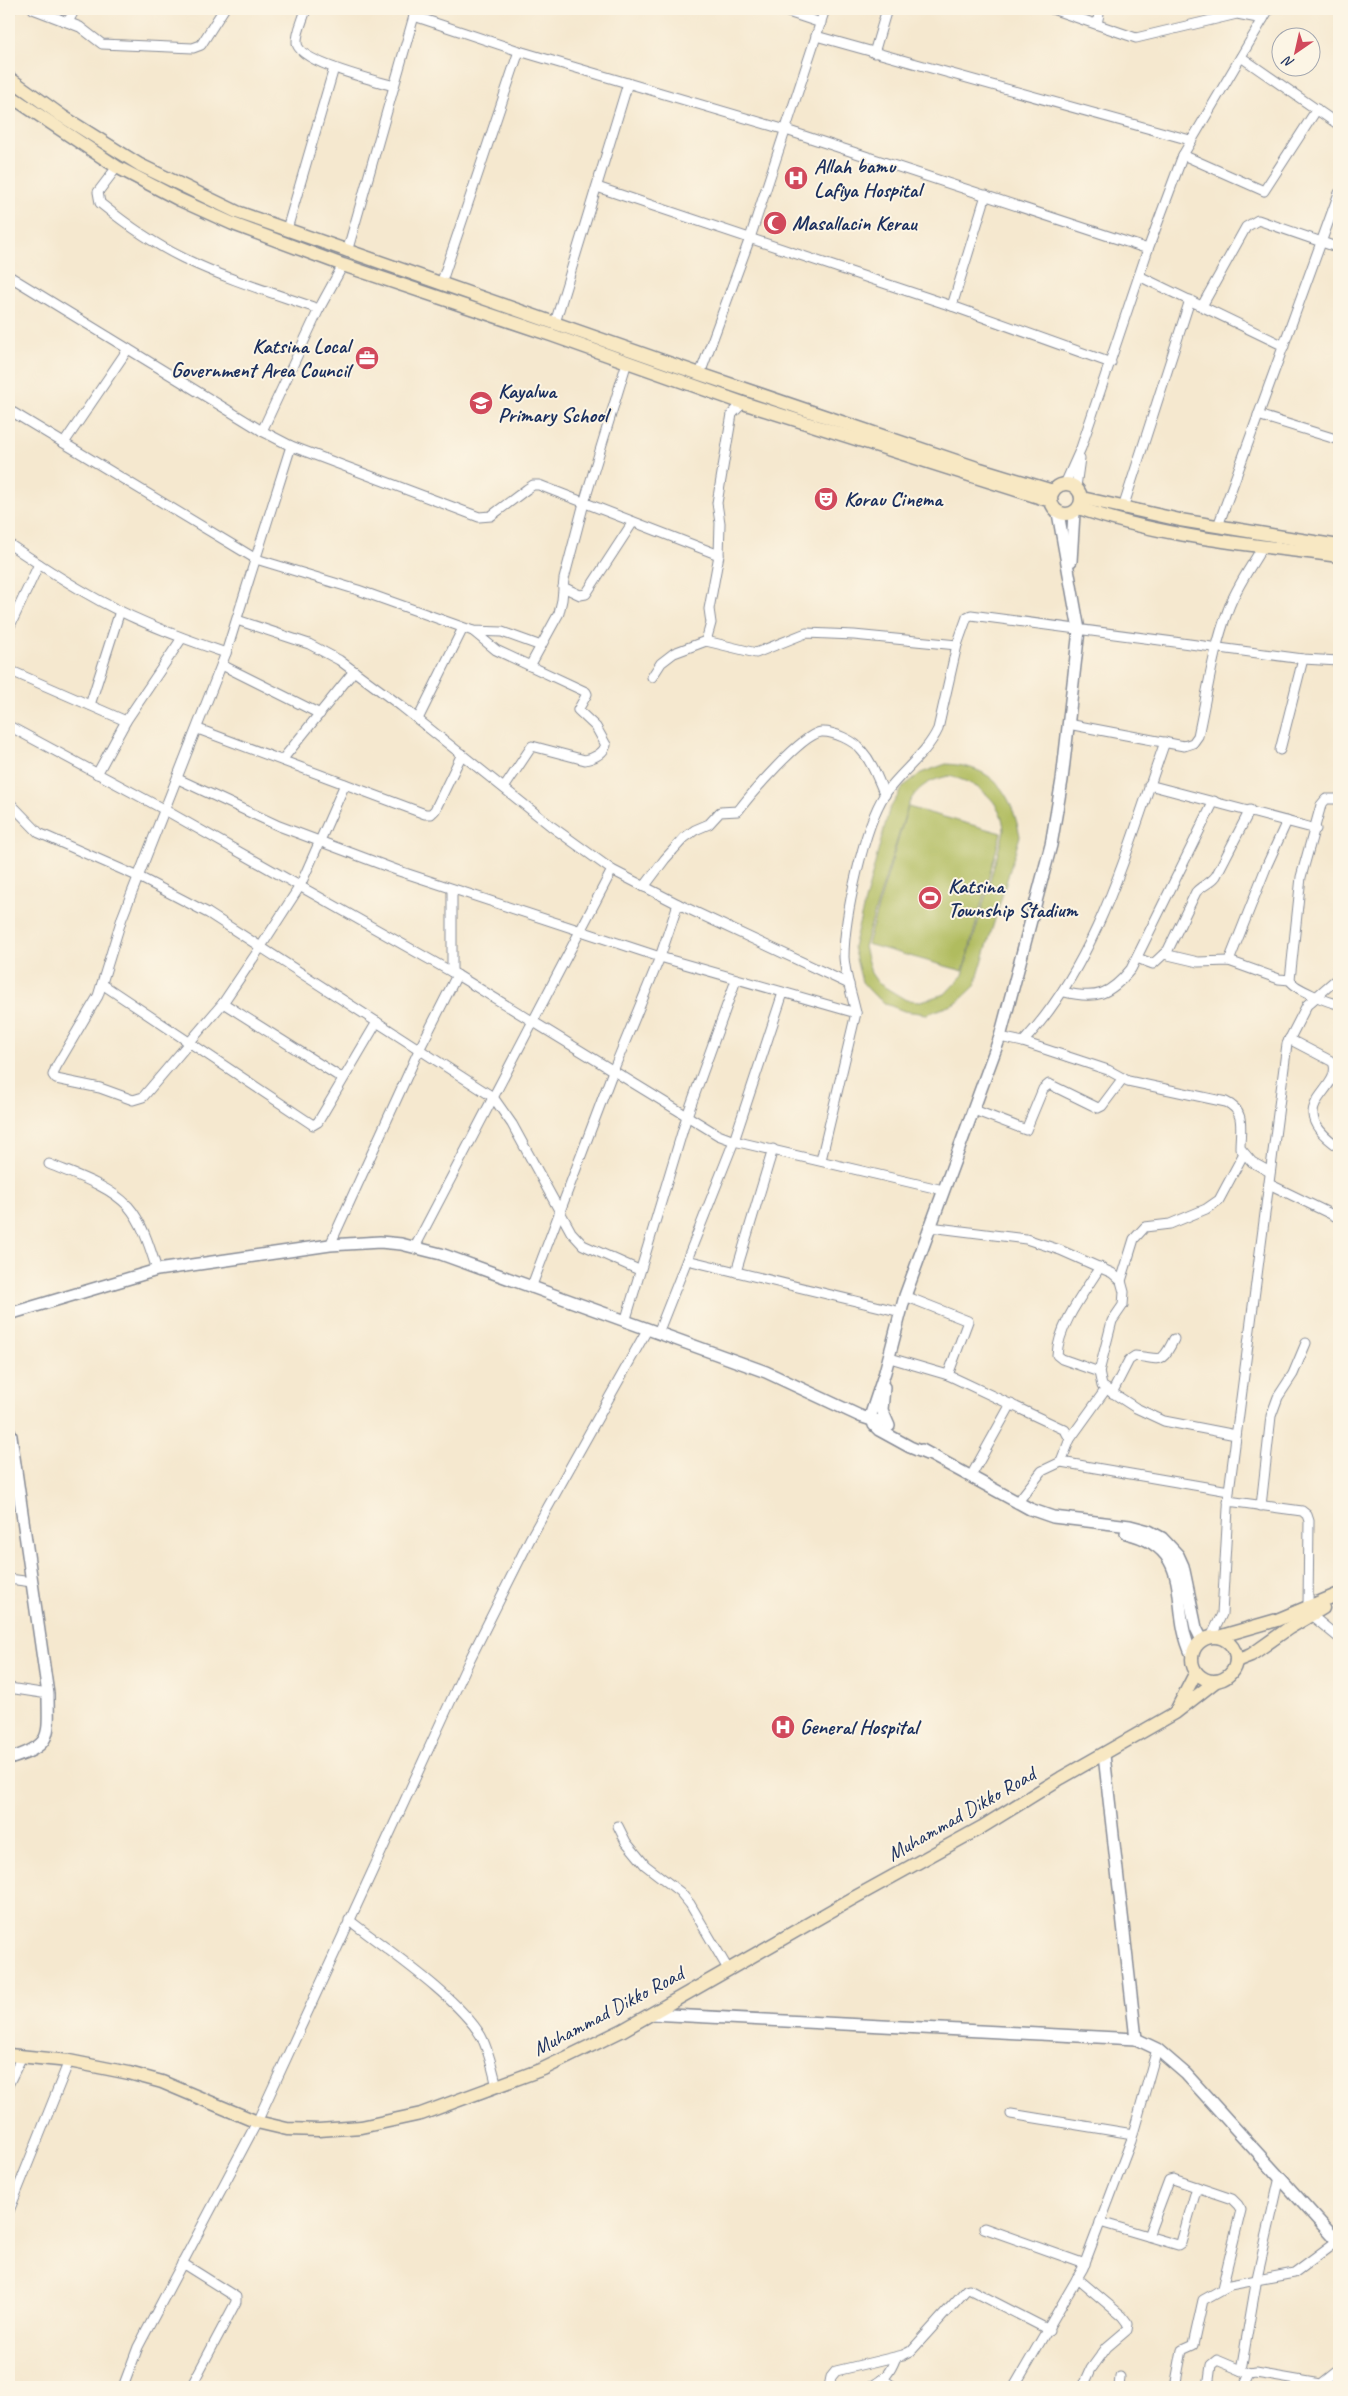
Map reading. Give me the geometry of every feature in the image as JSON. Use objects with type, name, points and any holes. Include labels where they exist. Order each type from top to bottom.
[{"type":"main road","points":[[11,83],[140,165],[213,201],[347,252],[700,374],[980,469],[1069,497],[1109,518],[1139,525],[1263,546],[1339,556]]},
{"type":"main road","points":[[9,94],[117,167],[208,213],[343,265],[551,335],[742,403],[1069,497],[1218,526],[1339,546]]},
{"type":"main road","points":[[1058,513],[1069,497]]},
{"type":"main road","points":[[1236,1661],[1251,1655],[1309,1610],[1339,1594]]},
{"type":"main road","points":[[1210,1638],[1230,1645],[1235,1652],[1236,1661],[1234,1667],[1227,1677],[1216,1681],[1201,1677],[1196,1672],[1192,1655],[1194,1648],[1210,1638],[1277,1620],[1339,1598]]},
{"type":"main road","points":[[1174,1713],[1196,1672]]},
{"type":"main road","name":"Muhammad Dikko Road","points":[[9,2055],[69,2061],[162,2082],[257,2122],[287,2129],[361,2128],[421,2114],[498,2087],[559,2061],[652,2014],[728,1969],[982,1827],[1061,1778],[1104,1755],[1174,1713],[1216,1681]]},
{"type":"street","points":[[9,13],[12,9]]},
{"type":"street","points":[[33,9],[68,22],[102,44],[193,48],[201,45],[224,9]]},
{"type":"street","points":[[68,22],[75,9]]},
{"type":"street","points":[[306,9],[296,42],[298,48],[334,68],[394,86]]},
{"type":"street","points":[[780,9],[821,22]]},
{"type":"street","points":[[700,374],[750,238],[825,9]]},
{"type":"street","points":[[874,53],[887,9]]},
{"type":"street","points":[[1052,9],[1136,38],[1237,14],[1263,19]]},
{"type":"street","points":[[1096,24],[1100,9]]},
{"type":"street","points":[[1069,570],[1069,497],[1081,448],[1148,248],[1190,140],[1269,9]]},
{"type":"street","points":[[347,252],[415,12],[519,51],[786,130],[1148,248]]},
{"type":"street","points":[[816,36],[1190,140]]},
{"type":"street","points":[[441,284],[519,51]]},
{"type":"street","points":[[1241,57],[1339,124]]},
{"type":"street","points":[[287,229],[334,68]]},
{"type":"street","points":[[556,323],[628,83]]},
{"type":"street","points":[[1183,155],[1264,191],[1317,109]]},
{"type":"street","points":[[117,167],[98,192],[100,204],[115,215],[182,258],[215,272],[319,309]]},
{"type":"street","points":[[596,187],[952,306],[1111,363]]},
{"type":"street","points":[[1218,526],[1339,193]]},
{"type":"street","points":[[952,306],[986,195]]},
{"type":"street","points":[[1202,306],[1246,226],[1252,222],[1258,220],[1339,248]]},
{"type":"street","points":[[262,431],[319,309],[343,265]]},
{"type":"street","points":[[9,276],[262,431],[291,446],[479,517],[486,518],[492,516],[533,485],[539,485],[719,555]]},
{"type":"street","points":[[1139,276],[1284,346]]},
{"type":"street","points":[[1123,508],[1190,300]]},
{"type":"street","points":[[64,443],[128,349]]},
{"type":"street","points":[[530,666],[559,613],[563,587],[584,503],[627,362]]},
{"type":"street","points":[[706,641],[711,623],[708,609],[719,555],[720,523],[718,503],[732,414],[742,403]]},
{"type":"street","points":[[9,410],[256,559],[358,590],[463,628],[473,631],[502,632],[542,646]]},
{"type":"street","points":[[1258,415],[1339,440]]},
{"type":"street","points":[[291,446],[222,665],[122,918],[102,984],[91,1010],[56,1067],[53,1076],[56,1079],[100,1088],[139,1100],[224,1003],[300,886],[346,784]]},
{"type":"street","points":[[1058,513],[1079,630],[1062,780],[1051,845],[1000,1037],[905,1296],[886,1372],[873,1406],[872,1420],[879,1430],[910,1448],[927,1454],[971,1476],[1017,1502],[1053,1517],[1091,1523],[1130,1526],[1149,1531],[1169,1544],[1178,1555],[1183,1566],[1196,1628],[1210,1638],[1222,1614],[1229,1491],[1289,1039],[1307,1005],[1339,977]]},
{"type":"street","points":[[563,587],[580,595],[586,594],[633,522]]},
{"type":"street","points":[[9,544],[87,594],[120,611],[182,638],[226,653]]},
{"type":"street","points":[[1068,724],[1184,746],[1193,743],[1198,736],[1217,646],[1228,610],[1236,592],[1263,546]]},
{"type":"street","points":[[9,628],[11,618],[39,564]]},
{"type":"street","points":[[90,705],[120,611]]},
{"type":"street","points":[[821,1160],[856,1013],[844,958],[846,921],[866,839],[884,796],[933,741],[938,729],[957,645],[966,620],[971,615],[1217,646],[1303,659],[1339,661]]},
{"type":"street","points":[[237,620],[309,644],[354,671],[418,719],[551,826],[612,870],[678,904],[849,984]]},
{"type":"street","points":[[418,719],[463,628]]},
{"type":"street","points":[[473,631],[496,650],[586,692],[578,710],[596,727],[606,745],[600,754],[592,759],[585,760],[536,745],[532,746],[504,788]]},
{"type":"street","points":[[652,677],[661,663],[674,653],[706,641],[756,653],[806,634],[854,635],[957,645]]},
{"type":"street","points":[[97,774],[126,721],[182,638]]},
{"type":"street","points":[[1280,750],[1303,659]]},
{"type":"street","points":[[222,665],[320,714]]},
{"type":"street","points":[[9,670],[126,721]]},
{"type":"street","points":[[282,760],[354,671]]},
{"type":"street","points":[[9,726],[165,810],[454,973],[718,1135],[734,1141],[943,1190]]},
{"type":"street","points":[[198,729],[425,814],[431,814],[435,810],[462,754]]},
{"type":"street","points":[[644,887],[684,838],[695,830],[709,824],[720,812],[738,811],[765,778],[798,747],[816,734],[822,732],[837,736],[850,741],[862,750],[872,766],[884,796]]},
{"type":"street","points":[[1023,1042],[1046,1017],[1064,992],[1109,897],[1165,742]]},
{"type":"street","points":[[178,779],[279,826],[452,889],[660,958],[856,1013]]},
{"type":"street","points":[[1149,785],[1250,810],[1316,829]]},
{"type":"street","points":[[1339,799],[1332,798],[1322,801],[1316,829],[1301,877],[1290,980],[1294,985],[1331,1003],[1339,1004]]},
{"type":"street","points":[[1064,992],[1089,996],[1108,993],[1120,983],[1137,958],[1214,801]]},
{"type":"street","points":[[9,802],[39,833],[139,877],[208,913],[493,1097],[512,1124],[571,1232],[583,1245],[639,1270]]},
{"type":"street","points":[[1137,958],[1150,965],[1164,954],[1176,936],[1200,886],[1212,882],[1216,876],[1250,810]]},
{"type":"street","points":[[1229,961],[1286,821]]},
{"type":"street","points":[[415,1247],[581,933],[612,870]]},
{"type":"street","points":[[330,1245],[454,973],[452,889]]},
{"type":"street","points":[[531,1288],[613,1071],[660,958],[678,904]]},
{"type":"street","points":[[1164,954],[1198,962],[1229,961],[1279,979],[1290,980]]},
{"type":"street","points":[[625,1322],[639,1270],[687,1116],[736,980]]},
{"type":"street","points":[[102,984],[313,1125],[318,1122],[377,1022]]},
{"type":"street","points":[[658,1333],[734,1141],[783,994]]},
{"type":"street","points":[[224,1003],[340,1077],[344,1076]]},
{"type":"street","points":[[1000,1037],[1023,1042],[1108,1070],[1123,1078],[1236,1106],[1240,1113],[1240,1148],[1243,1155],[1270,1172]]},
{"type":"street","points":[[1289,1039],[1333,1062],[1338,1070],[1318,1096],[1313,1113],[1315,1126],[1325,1137],[1339,1147]]},
{"type":"street","points":[[974,1110],[1026,1130],[1044,1089],[1049,1084],[1098,1108],[1102,1106],[1123,1078]]},
{"type":"street","points":[[736,1272],[773,1149]]},
{"type":"street","points":[[1236,1436],[1164,1422],[1143,1412],[1109,1391],[1099,1379],[1099,1372],[1112,1320],[1123,1305],[1124,1292],[1121,1281],[1134,1239],[1145,1228],[1170,1224],[1206,1210],[1219,1200],[1243,1155]]},
{"type":"street","points":[[49,1164],[112,1193],[128,1207],[148,1241],[156,1270]]},
{"type":"street","points":[[1269,1184],[1339,1218]]},
{"type":"street","points":[[930,1227],[1026,1240],[1060,1250],[1100,1267],[1112,1273],[1121,1281]]},
{"type":"street","points":[[12,1312],[156,1270],[330,1245],[380,1242],[415,1247],[441,1254],[766,1372],[872,1420],[885,1421]]},
{"type":"street","points":[[687,1260],[901,1312]]},
{"type":"street","points":[[1099,1372],[1062,1359],[1057,1355],[1057,1346],[1073,1310],[1100,1267]]},
{"type":"street","points":[[905,1296],[968,1321],[948,1375]]},
{"type":"street","points":[[123,2387],[138,2347],[257,2122],[470,1659],[530,1539],[646,1330]]},
{"type":"street","points":[[1061,1462],[1070,1439],[1109,1391],[1129,1360],[1135,1356],[1157,1361],[1162,1359],[1174,1339]]},
{"type":"street","points":[[1261,1506],[1271,1416],[1278,1397],[1293,1374],[1306,1343]]},
{"type":"street","points":[[890,1358],[948,1375],[1065,1430],[1070,1439]]},
{"type":"street","points":[[886,1372],[882,1410],[885,1421],[895,1431],[927,1454]]},
{"type":"street","points":[[971,1476],[1011,1404]]},
{"type":"street","points":[[9,1432],[48,1694],[48,1732],[42,1743],[32,1752],[9,1759]]},
{"type":"street","points":[[1017,1502],[1042,1471],[1061,1462],[1229,1491]]},
{"type":"street","points":[[1228,1501],[1302,1511],[1307,1515],[1309,1521],[1309,1610],[1339,1638]]},
{"type":"street","points":[[1091,1523],[1140,1537],[1169,1558],[1175,1571],[1183,1632],[1192,1655]]},
{"type":"street","points":[[9,1579],[32,1582]]},
{"type":"street","points":[[9,1688],[48,1694]]},
{"type":"street","points":[[1104,1755],[1136,2039]]},
{"type":"street","points":[[618,1826],[626,1842],[644,1865],[680,1892],[690,1904],[728,1969]]},
{"type":"street","points":[[349,1920],[430,1984],[463,2014],[480,2036],[498,2087]]},
{"type":"street","points":[[652,2014],[1136,2039],[1156,2049],[1186,2074],[1338,2242],[1294,2273],[1257,2278],[1222,2288],[1203,2300],[1193,2345],[1182,2350],[1174,2387]]},
{"type":"street","points":[[1014,2387],[1049,2330],[1085,2264],[1133,2134],[1156,2049]]},
{"type":"street","points":[[9,2083],[22,2056]]},
{"type":"street","points":[[9,2211],[69,2061]]},
{"type":"street","points":[[1011,2114],[1133,2134]]},
{"type":"street","points":[[1244,2387],[1257,2278],[1280,2176]]},
{"type":"street","points":[[1148,2236],[1169,2180],[1173,2179],[1232,2200],[1241,2210],[1222,2288]]},
{"type":"street","points":[[1100,2222],[1174,2246],[1181,2243],[1197,2187]]},
{"type":"street","points":[[984,2228],[1085,2264]]},
{"type":"street","points":[[182,2263],[236,2297],[223,2328],[193,2383]]},
{"type":"street","points":[[1077,2278],[1122,2316],[1128,2324],[1127,2330],[1107,2347],[1097,2359],[1083,2387]]},
{"type":"street","points":[[829,2387],[831,2377],[836,2370],[896,2357],[911,2351],[966,2290],[969,2289],[1049,2330]]},
{"type":"street","points":[[870,2387],[884,2380],[890,2373],[896,2357]]},
{"type":"street","points":[[1208,2387],[1214,2362],[1217,2360],[1246,2372],[1320,2384],[1328,2383],[1339,2369]]},
{"type":"street","points":[[1119,2387],[1120,2377]]},
{"type":"street","points":[[884,2380],[894,2387]]},
{"type":"green space","points":[[946,764],[977,770],[988,776],[998,784],[1005,794],[1016,820],[1020,836],[975,986],[957,1003],[927,1014],[904,1011],[886,1004],[874,995],[862,982],[853,947],[889,810],[904,786],[921,773]],"holes":[[[949,776],[978,788],[993,802],[999,810],[1004,831],[963,975],[945,994],[921,1001],[906,1000],[878,983],[871,973],[864,947],[908,805],[915,793],[924,785]]]},
{"type":"green space","points":[[908,807],[1001,833],[963,971],[867,944]]},
{"type":"place","name":"Allah bamu Lafiya Hospital","points":[[796,178]]},
{"type":"place","name":"Masallacin Kerau","points":[[775,223]]},
{"type":"place","name":"Katsina Local Government Area Council","points":[[367,358]]},
{"type":"place","name":"Kayalwa Primary School","points":[[481,403]]},
{"type":"place","name":"Korau Cinema","points":[[826,499]]},
{"type":"place","name":"Katsina Township Stadium","points":[[930,898]]},
{"type":"place","name":"General Hospital","points":[[783,1727]]}]
